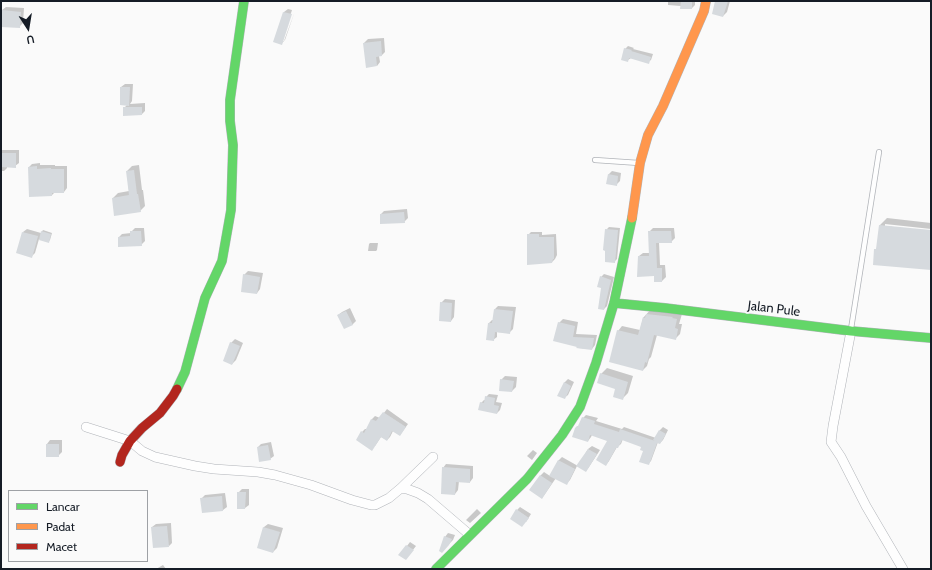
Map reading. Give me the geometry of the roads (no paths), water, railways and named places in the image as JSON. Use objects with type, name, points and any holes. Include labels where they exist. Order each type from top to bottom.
[{"type":"street","points":[[120,462],[122,455],[130,441],[142,428],[160,413],[180,386],[205,298],[222,261],[231,210],[233,145],[230,121],[230,100],[244,1]]},
{"type":"street","points":[[436,569],[527,479],[562,435],[580,407],[596,363],[614,303],[630,228],[640,163],[648,135],[698,25],[706,1]]},
{"type":"street","name":"Jalan Pule","points":[[614,303],[851,331],[931,338]]},
{"type":"street","points":[[851,331],[831,442],[903,569]]},
{"type":"street","points":[[86,427],[130,441],[142,451],[155,457],[221,470],[258,472],[275,475],[371,505],[375,505],[389,498],[433,457]]},
{"type":"street","points":[[401,488],[418,493],[428,499],[470,535]]},
{"type":"lane","points":[[851,331],[878,152]]},
{"type":"lane","points":[[595,160],[640,163]]}]
